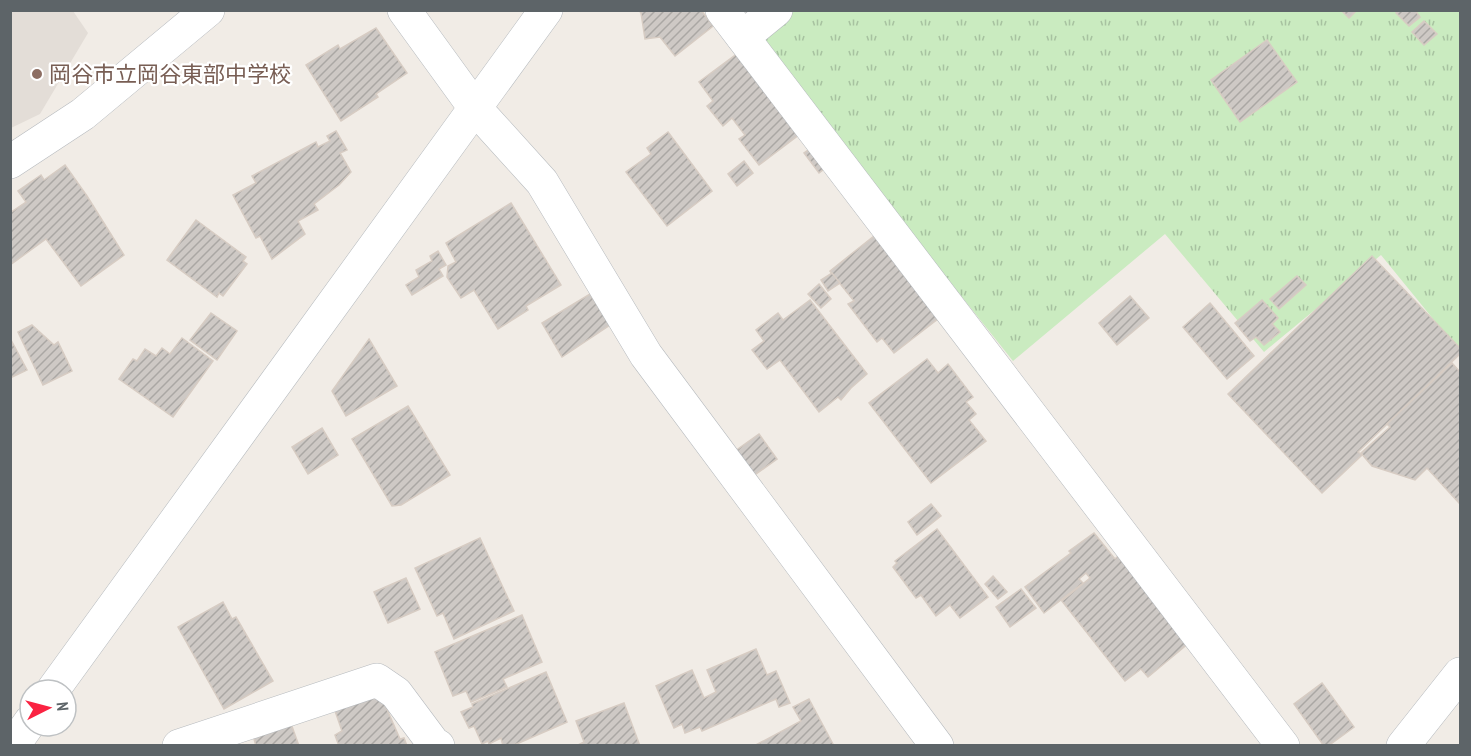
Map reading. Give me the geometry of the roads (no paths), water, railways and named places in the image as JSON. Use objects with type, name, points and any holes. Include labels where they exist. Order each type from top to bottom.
[{"type":"street","points":[[10,162],[83,114],[208,10]]},
{"type":"street","points":[[404,10],[475,108],[542,182],[646,356],[937,746]]},
{"type":"street","points":[[62,678],[546,10]]},
{"type":"street","points":[[722,10],[1283,746]]},
{"type":"street","points":[[743,37],[776,10]]},
{"type":"street","points":[[1403,746],[1459,678]]},
{"type":"street","points":[[179,746],[377,680],[396,693],[434,744],[438,746]]},
{"type":"place","name":"岡谷市立岡谷東部中学校","points":[[37,74]]}]
